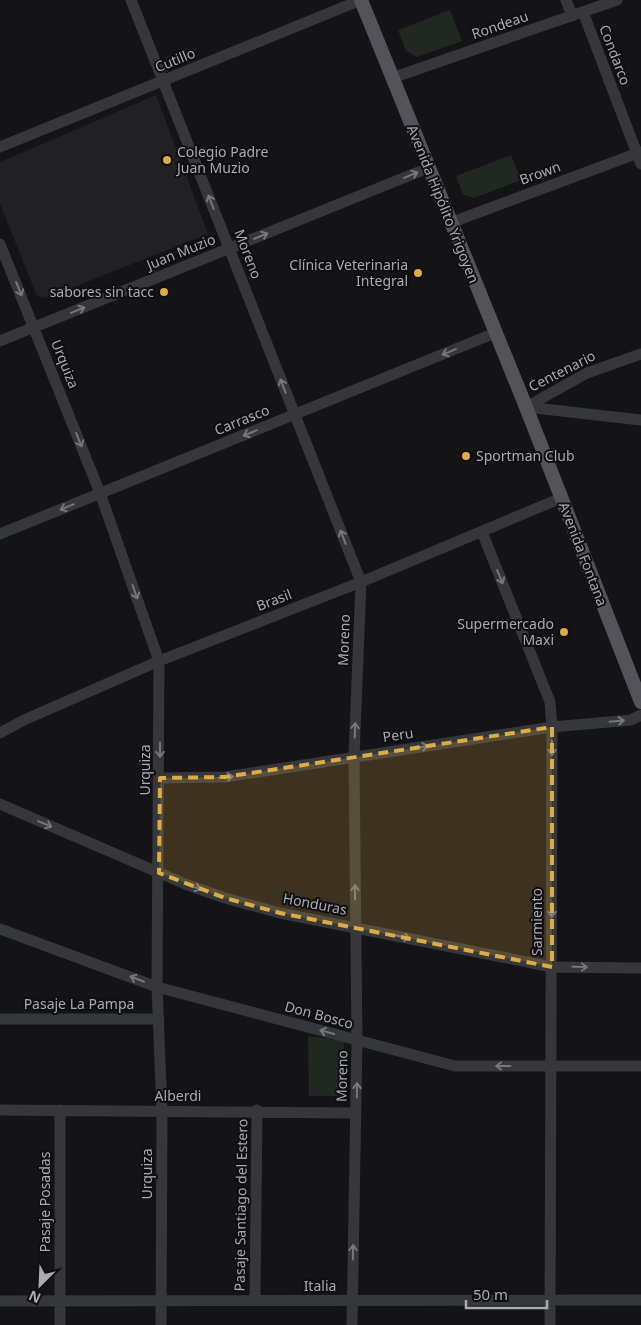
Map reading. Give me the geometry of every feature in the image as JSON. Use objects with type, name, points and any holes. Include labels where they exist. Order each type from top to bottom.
[{"type":"main road","name":"Avenida Hipólito Yrigoyen","points":[[361,0],[494,333],[526,407]]},
{"type":"main road","name":"Avenida Fontana","points":[[526,407],[640,696]]},
{"type":"street","name":"Moreno","points":[[131,0],[361,582],[354,757],[357,1040],[352,1325]]},
{"type":"street","name":"Cutillo","points":[[0,148],[361,0]]},
{"type":"street","name":"Condarco","points":[[566,0],[577,14],[640,156]]},
{"type":"street","name":"Rondeau","points":[[392,78],[617,0]]},
{"type":"street","name":"Brown","points":[[450,223],[640,156]]},
{"type":"street","name":"Juan Muzio","points":[[0,341],[428,168]]},
{"type":"street","name":"Urquiza","points":[[0,244],[100,493],[160,661],[157,987],[162,1111],[161,1325]]},
{"type":"street","name":"Carrasco","points":[[0,534],[295,416],[494,333]]},
{"type":"street","name":"Centenario","points":[[526,407],[587,373],[641,354]]},
{"type":"street","points":[[526,407],[641,420]]},
{"type":"street","name":"Brasil","points":[[1,734],[24,720],[160,661],[361,582],[561,498]]},
{"type":"street","name":"Sarmiento","points":[[482,532],[550,702],[552,727],[550,1325]]},
{"type":"street","name":"Peru","points":[[160,778],[225,777],[552,727],[631,720],[641,715]]},
{"type":"street","name":"Honduras","points":[[0,804],[159,873],[225,898],[280,913],[552,967],[641,968]]},
{"type":"street","name":"Don Bosco","points":[[0,929],[157,987],[455,1066],[641,1066]]},
{"type":"street","name":"Pasaje La Pampa","points":[[0,1019],[159,1019]]},
{"type":"street","name":"Alberdi","points":[[0,1110],[257,1110],[356,1113]]},
{"type":"street","name":"Pasaje Posadas","points":[[60,1110],[60,1325]]},
{"type":"street","name":"Pasaje Santiago del Estero","points":[[255,1301],[257,1110]]},
{"type":"street","name":"Italia","points":[[0,1301],[641,1300]]},
{"type":"highlighted area","points":[[552,727],[552,967],[280,913],[225,898],[159,873],[160,778],[225,777]]},
{"type":"shaded area","points":[[450,10],[462,41],[417,57],[406,51],[398,30]]},
{"type":"shaded area","points":[[156,95],[208,234],[46,298],[37,296],[0,204],[0,162]]},
{"type":"shaded area","points":[[511,155],[521,180],[474,198],[463,194],[456,176]]},
{"type":"shaded area","points":[[308,1036],[344,1041],[344,1096],[309,1096]]},
{"type":"place","name":"Colegio Padre Juan Muzio","points":[[167,160]]},
{"type":"place","name":"Clínica Veterinaria Integral","points":[[418,273]]},
{"type":"place","name":"sabores sin tacc","points":[[164,292]]},
{"type":"place","name":"Sportman Club","points":[[466,456]]},
{"type":"place","name":"Supermercado Maxi","points":[[564,632]]}]
